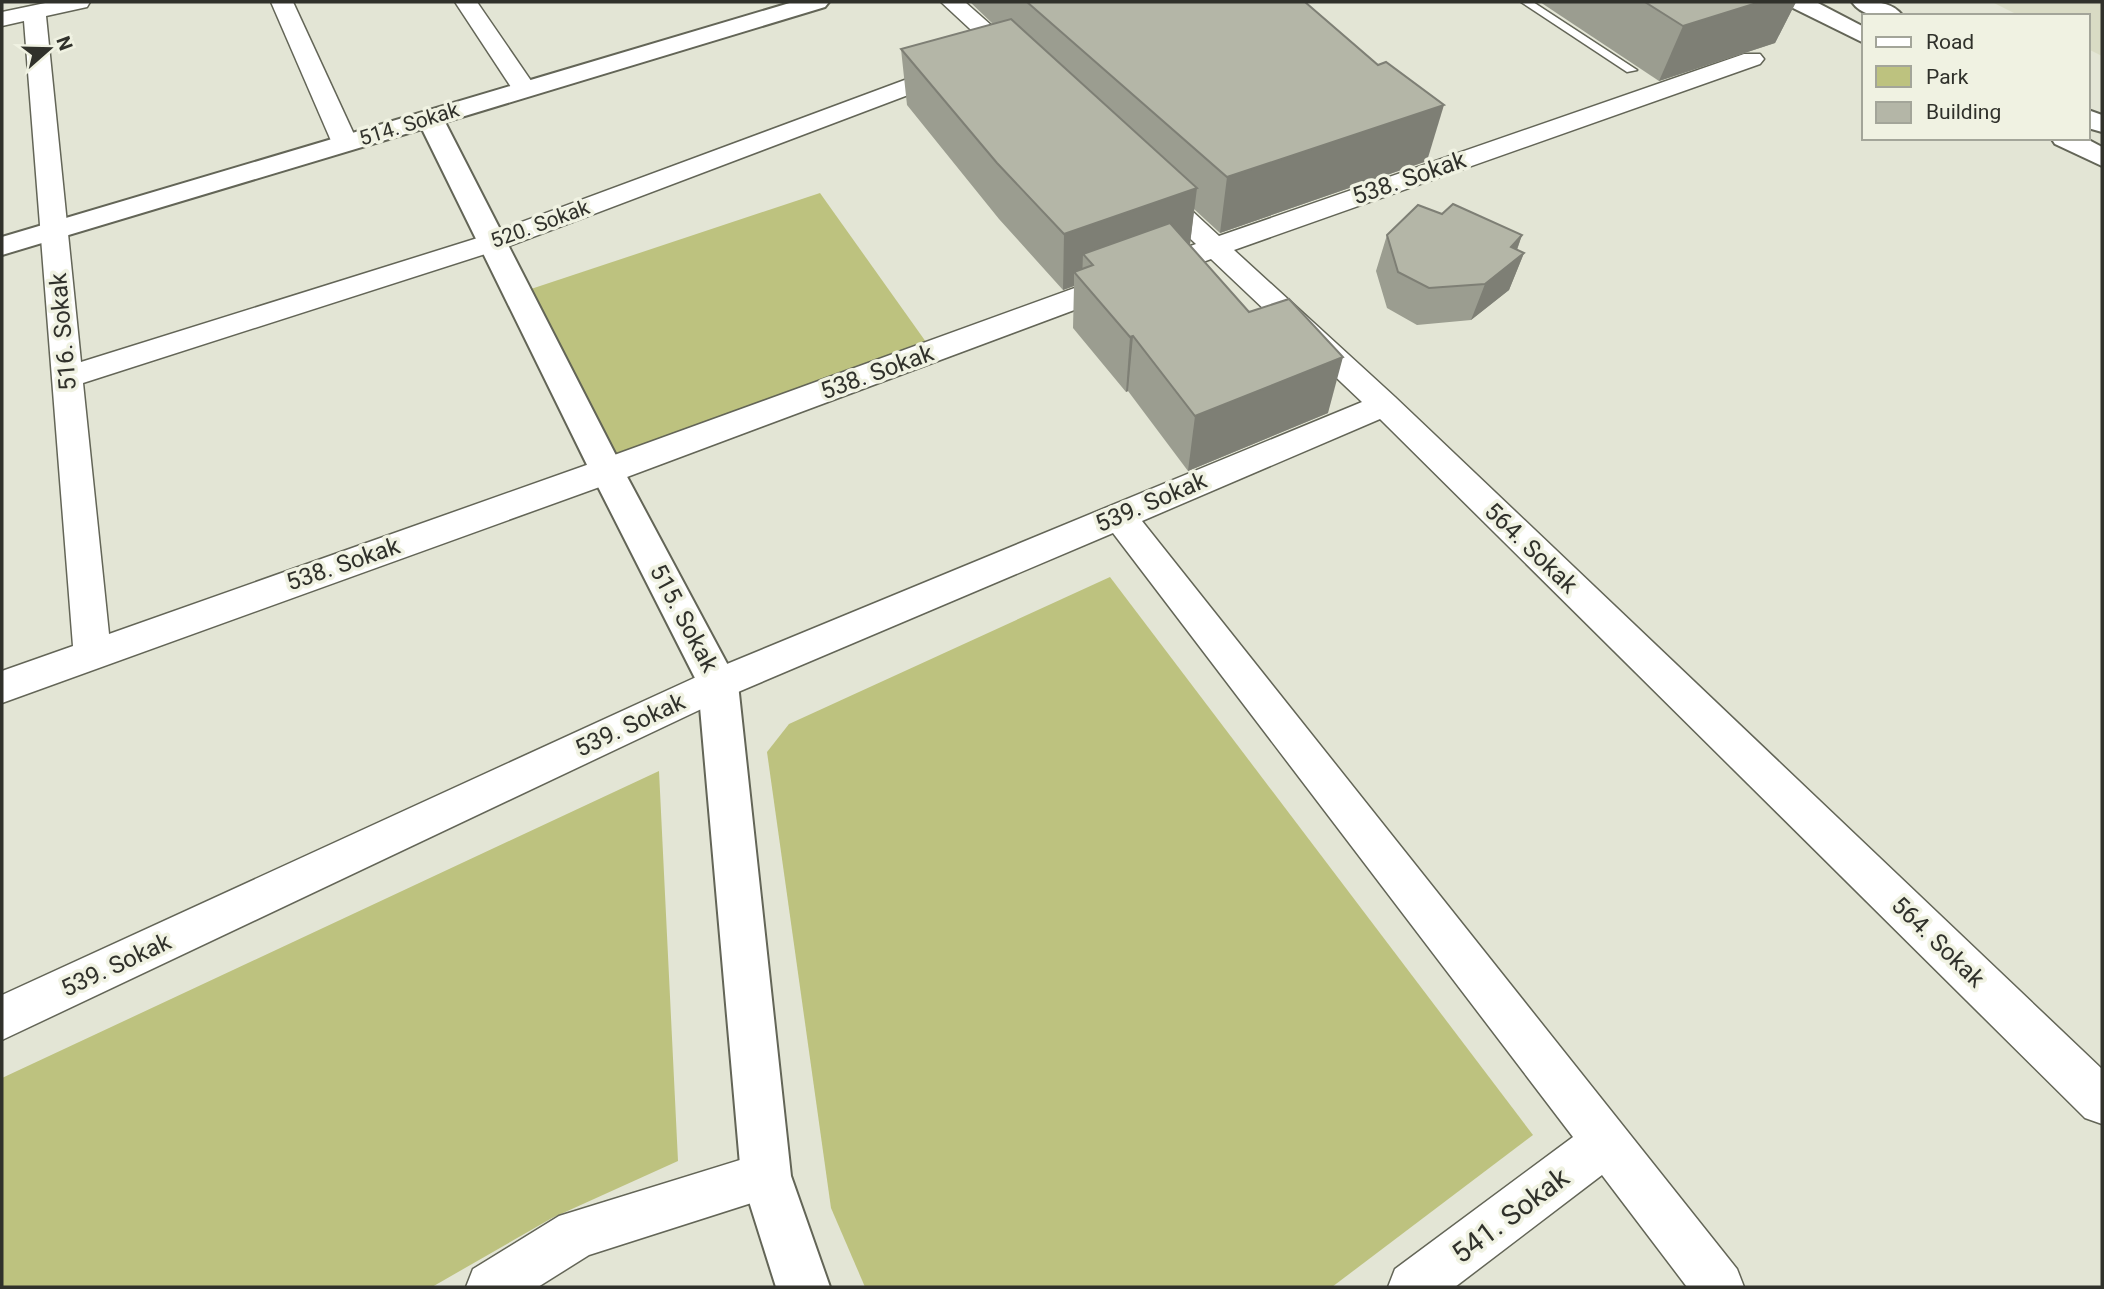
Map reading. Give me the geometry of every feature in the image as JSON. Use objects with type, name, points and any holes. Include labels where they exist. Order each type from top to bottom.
[{"type":"street","points":[[2,19],[79,2]]},
{"type":"street","points":[[282,2],[345,143]]},
{"type":"street","points":[[466,2],[524,89]]},
{"type":"street","name":"514. Sokak","points":[[2,246],[817,2]]},
{"type":"street","points":[[952,2],[1046,88]]},
{"type":"street","points":[[1799,2],[1862,35]]},
{"type":"street","points":[[1864,2],[1887,14]]},
{"type":"street","name":"516. Sokak","points":[[34,11],[92,652]]},
{"type":"street","name":"520. Sokak","points":[[67,377],[494,242],[1006,50]]},
{"type":"street","name":"538. Sokak","points":[[2,687],[92,652],[607,471],[1216,249],[1294,218],[1752,59]]},
{"type":"street","name":"515. Sokak","points":[[430,118],[607,471],[718,684],[766,1176],[803,1287]]},
{"type":"street","points":[[2068,140],[2102,158]]},
{"type":"street","name":"564. Sokak","points":[[1136,173],[1384,405],[2102,1101]]},
{"type":"street","name":"539. Sokak","points":[[2,1018],[718,684],[1384,405]]},
{"type":"street","points":[[1119,516],[1719,1287]]},
{"type":"street","name":"541. Sokak","points":[[1413,1287],[1607,1142]]},
{"type":"street","points":[[491,1287],[577,1234],[766,1176]]},
{"type":"lane","points":[[1526,2],[1631,70]]},
{"type":"shaded area","points":[[1992,2],[2102,2],[2102,56],[2090,50],[2090,14],[2016,14]]},
{"type":"green space","points":[[820,193],[926,342],[613,459],[531,289]]},
{"type":"green space","points":[[1110,577],[1533,1135],[1332,1287],[865,1287],[831,1208],[767,752],[789,724]]},
{"type":"green space","points":[[659,771],[678,1161],[552,1218],[432,1287],[2,1287],[2,1078]]},
{"type":"building","points":[[1027,2],[1305,2],[1378,65],[1386,62],[1444,105],[1227,177]]},
{"type":"building","points":[[1645,2],[1760,2],[1683,26]]},
{"type":"building","points":[[1011,19],[1197,188],[1064,234],[997,163],[901,49]]},
{"type":"building","points":[[1453,204],[1522,235],[1511,247],[1524,253],[1485,284],[1429,288],[1398,272],[1387,235],[1418,205],[1442,214]]},
{"type":"building","points":[[1170,223],[1249,312],[1289,299],[1343,357],[1195,416],[1133,336],[1130,337],[1074,272],[1093,265],[1083,254]]}]
